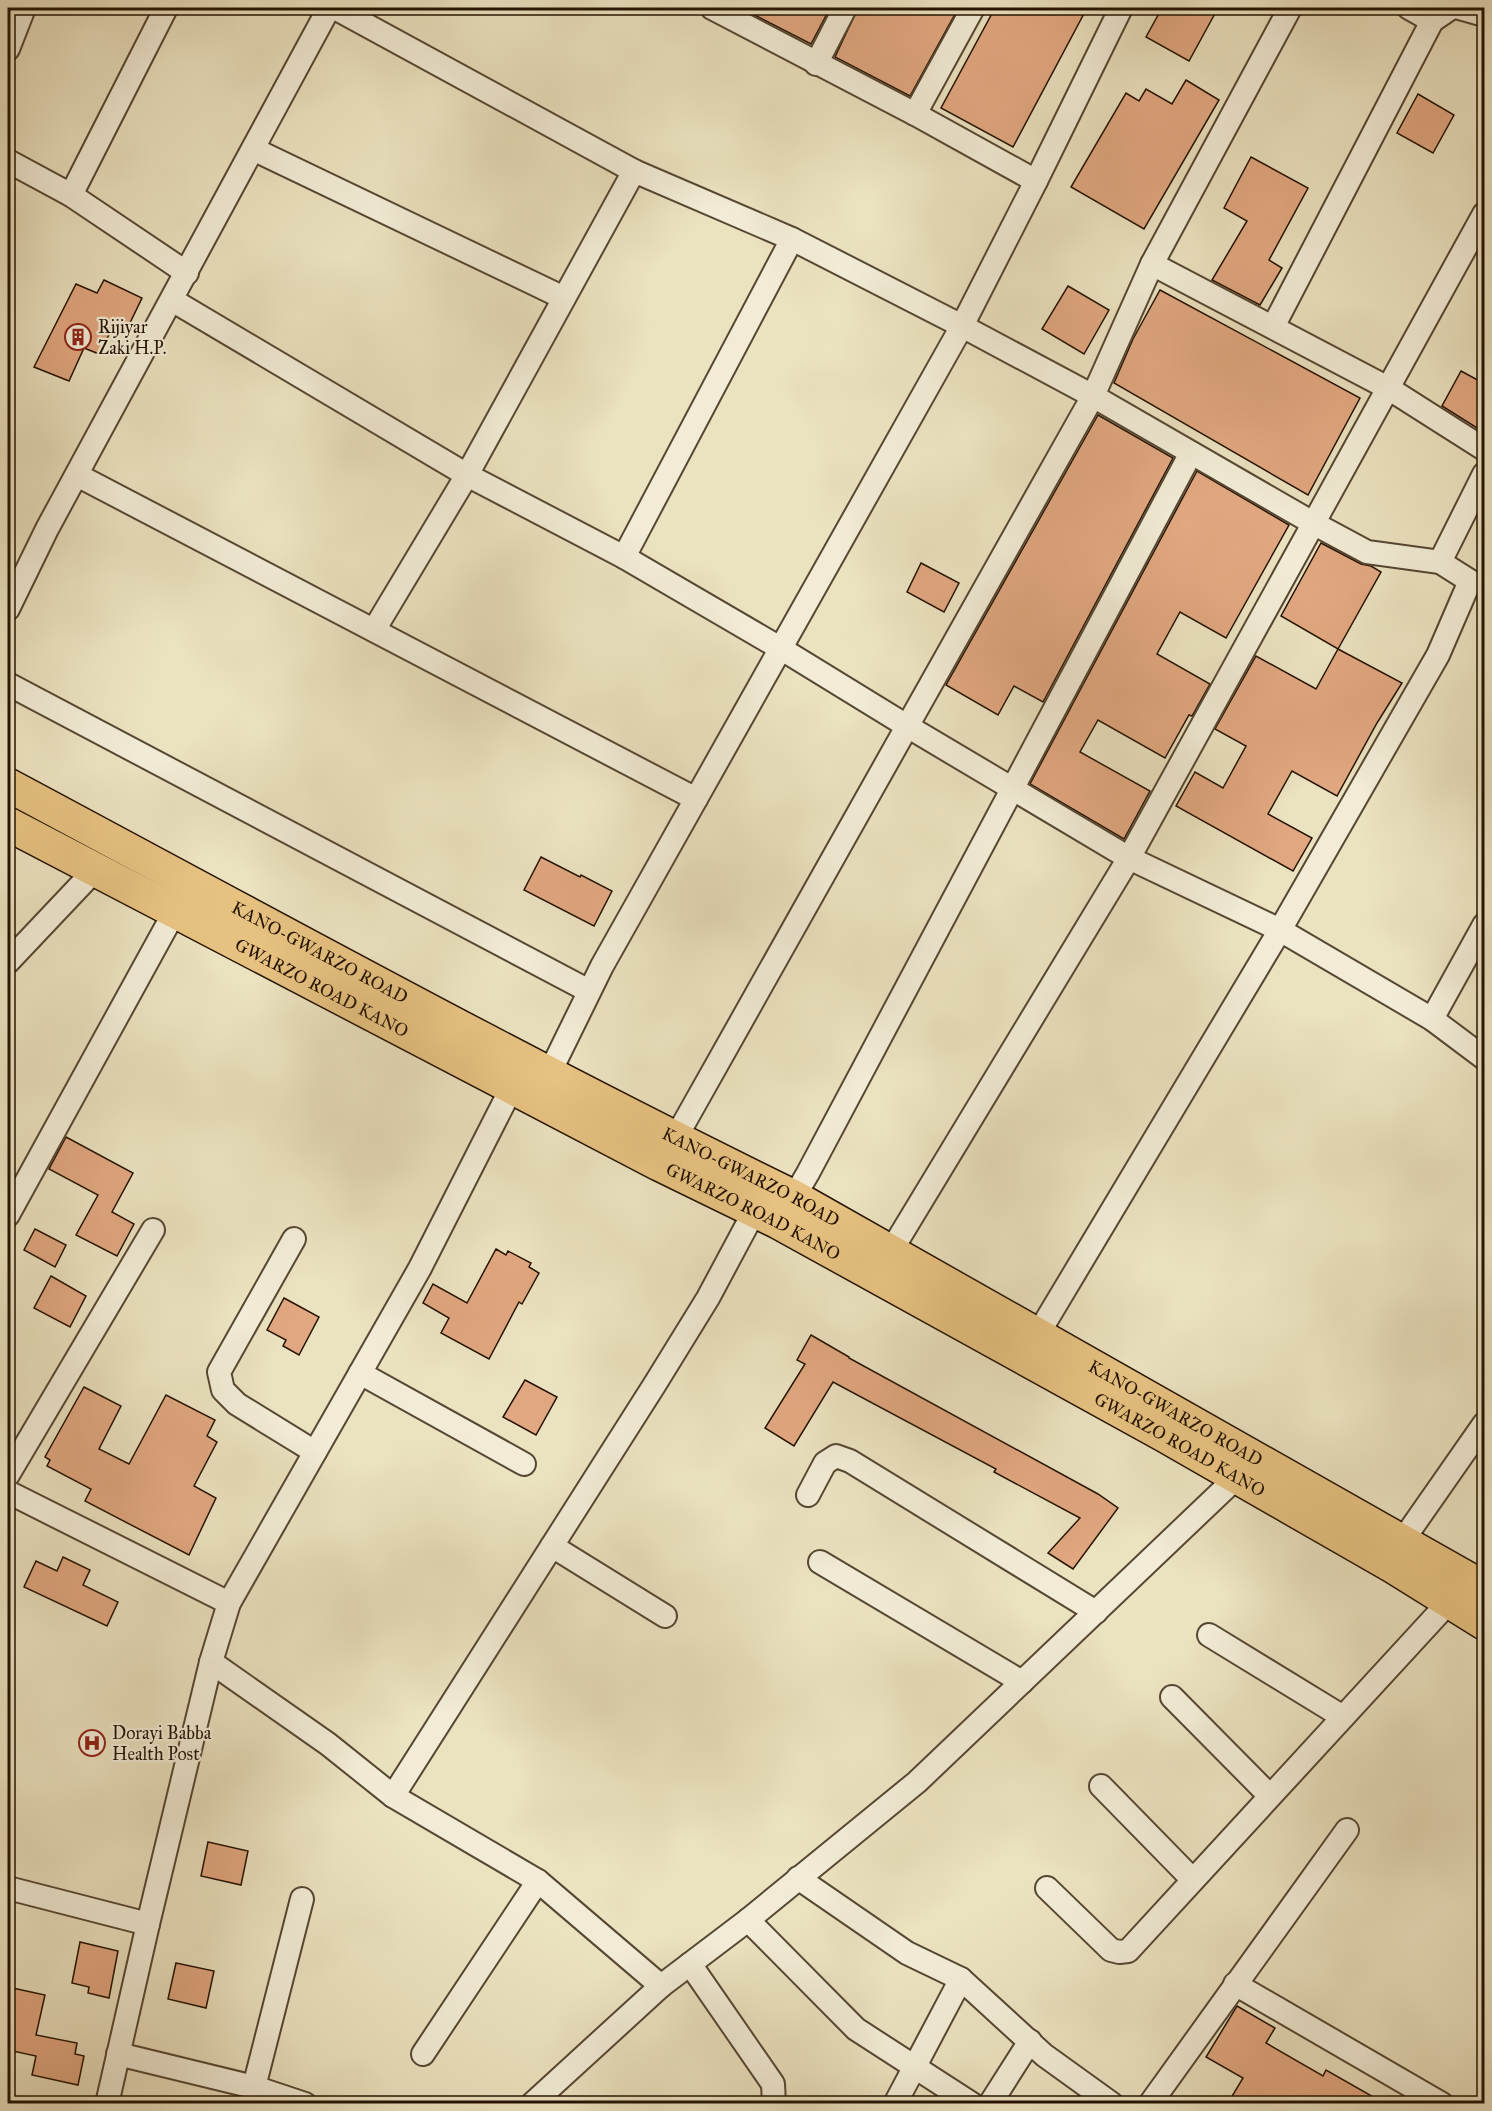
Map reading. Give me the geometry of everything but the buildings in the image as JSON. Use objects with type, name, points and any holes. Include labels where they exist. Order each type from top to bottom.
[{"type":"main road","name":"KANO-GWARZO ROAD","points":[[8,785],[362,992],[549,1074],[794,1197],[1485,1588]]},
{"type":"main road","name":"GWARZO ROAD KANO","points":[[8,824],[175,911],[362,992],[512,1087],[754,1212],[778,1222],[1164,1435],[1485,1623]]},
{"type":"street","points":[[8,49],[24,8]]},
{"type":"street","points":[[71,195],[166,8]]},
{"type":"street","points":[[8,609],[77,475],[329,8]]},
{"type":"street","points":[[335,8],[634,171],[792,239],[962,326],[1093,396],[1367,552],[1440,562],[1477,585],[1280,930],[1038,1334]]},
{"type":"street","points":[[712,8],[915,114],[1036,181]]},
{"type":"street","points":[[816,64],[845,8]]},
{"type":"street","points":[[915,114],[973,8]]},
{"type":"street","points":[[549,1074],[589,991],[962,326],[1121,8]]},
{"type":"street","points":[[675,1139],[1093,396],[1152,264],[1290,8]]},
{"type":"street","points":[[1409,8],[1432,21]]},
{"type":"street","points":[[1274,327],[1432,21],[1451,8]]},
{"type":"street","points":[[1459,8],[1484,14]]},
{"type":"street","points":[[253,149],[564,298]]},
{"type":"street","points":[[8,161],[71,195],[187,273]]},
{"type":"street","points":[[374,630],[467,475],[634,171]]},
{"type":"street","points":[[891,1251],[1130,858],[1485,214]]},
{"type":"street","points":[[624,557],[792,239]]},
{"type":"street","points":[[1152,264],[1388,387],[1485,449]]},
{"type":"street","points":[[172,300],[467,475],[624,557],[1130,858],[1280,930],[1432,1019],[1485,1058]]},
{"type":"street","points":[[794,1197],[1191,453]]},
{"type":"street","points":[[1440,562],[1485,474]]},
{"type":"street","points":[[77,475],[696,798]]},
{"type":"street","points":[[8,684],[589,991]]},
{"type":"street","points":[[8,962],[95,870]]},
{"type":"street","points":[[8,1215],[175,911]]},
{"type":"street","points":[[1432,1019],[1485,925]]},
{"type":"street","points":[[107,2103],[211,1662],[229,1603],[420,1268],[512,1087]]},
{"type":"street","points":[[393,1797],[708,1298],[754,1212]]},
{"type":"street","points":[[8,1475],[153,1230]]},
{"type":"street","points":[[294,1239],[219,1371],[223,1390],[237,1404],[315,1452]]},
{"type":"street","points":[[360,1373],[524,1464]]},
{"type":"street","points":[[1402,1540],[1485,1424]]},
{"type":"street","points":[[808,1495],[825,1463],[836,1456],[850,1461],[1096,1612]]},
{"type":"street","points":[[532,2103],[661,1986],[748,1920],[917,1782],[1236,1478]]},
{"type":"street","points":[[8,1492],[229,1603]]},
{"type":"street","points":[[552,1546],[665,1616]]},
{"type":"street","points":[[820,1562],[1022,1682]]},
{"type":"street","points":[[1047,1888],[1111,1950],[1128,1951],[1449,1602]]},
{"type":"street","points":[[1209,1635],[1343,1717]]},
{"type":"street","points":[[211,1662],[328,1744],[393,1797],[538,1881],[661,1986]]},
{"type":"street","points":[[1172,1697],[1270,1796]]},
{"type":"street","points":[[1101,1786],[1193,1880]]},
{"type":"street","points":[[1150,2103],[1347,1830]]},
{"type":"street","points":[[798,1878],[907,1953],[961,1979],[1044,2055],[1112,2103]]},
{"type":"street","points":[[423,2054],[538,1881]]},
{"type":"street","points":[[8,1888],[148,1924]]},
{"type":"street","points":[[254,2087],[302,1899]]},
{"type":"street","points":[[748,1920],[856,2029],[972,2103]]},
{"type":"street","points":[[690,1964],[773,2084],[774,2103]]},
{"type":"street","points":[[896,2103],[961,1979]]},
{"type":"street","points":[[1235,1984],[1442,2103]]},
{"type":"street","points":[[990,2103],[1030,2041]]},
{"type":"street","points":[[118,2054],[254,2087],[305,2103]]},
{"type":"place","name":"Rijiyar Zaki H.P.","points":[[78,337]]},
{"type":"place","name":"Dorayi Babba Health Post","points":[[92,1743]]}]
